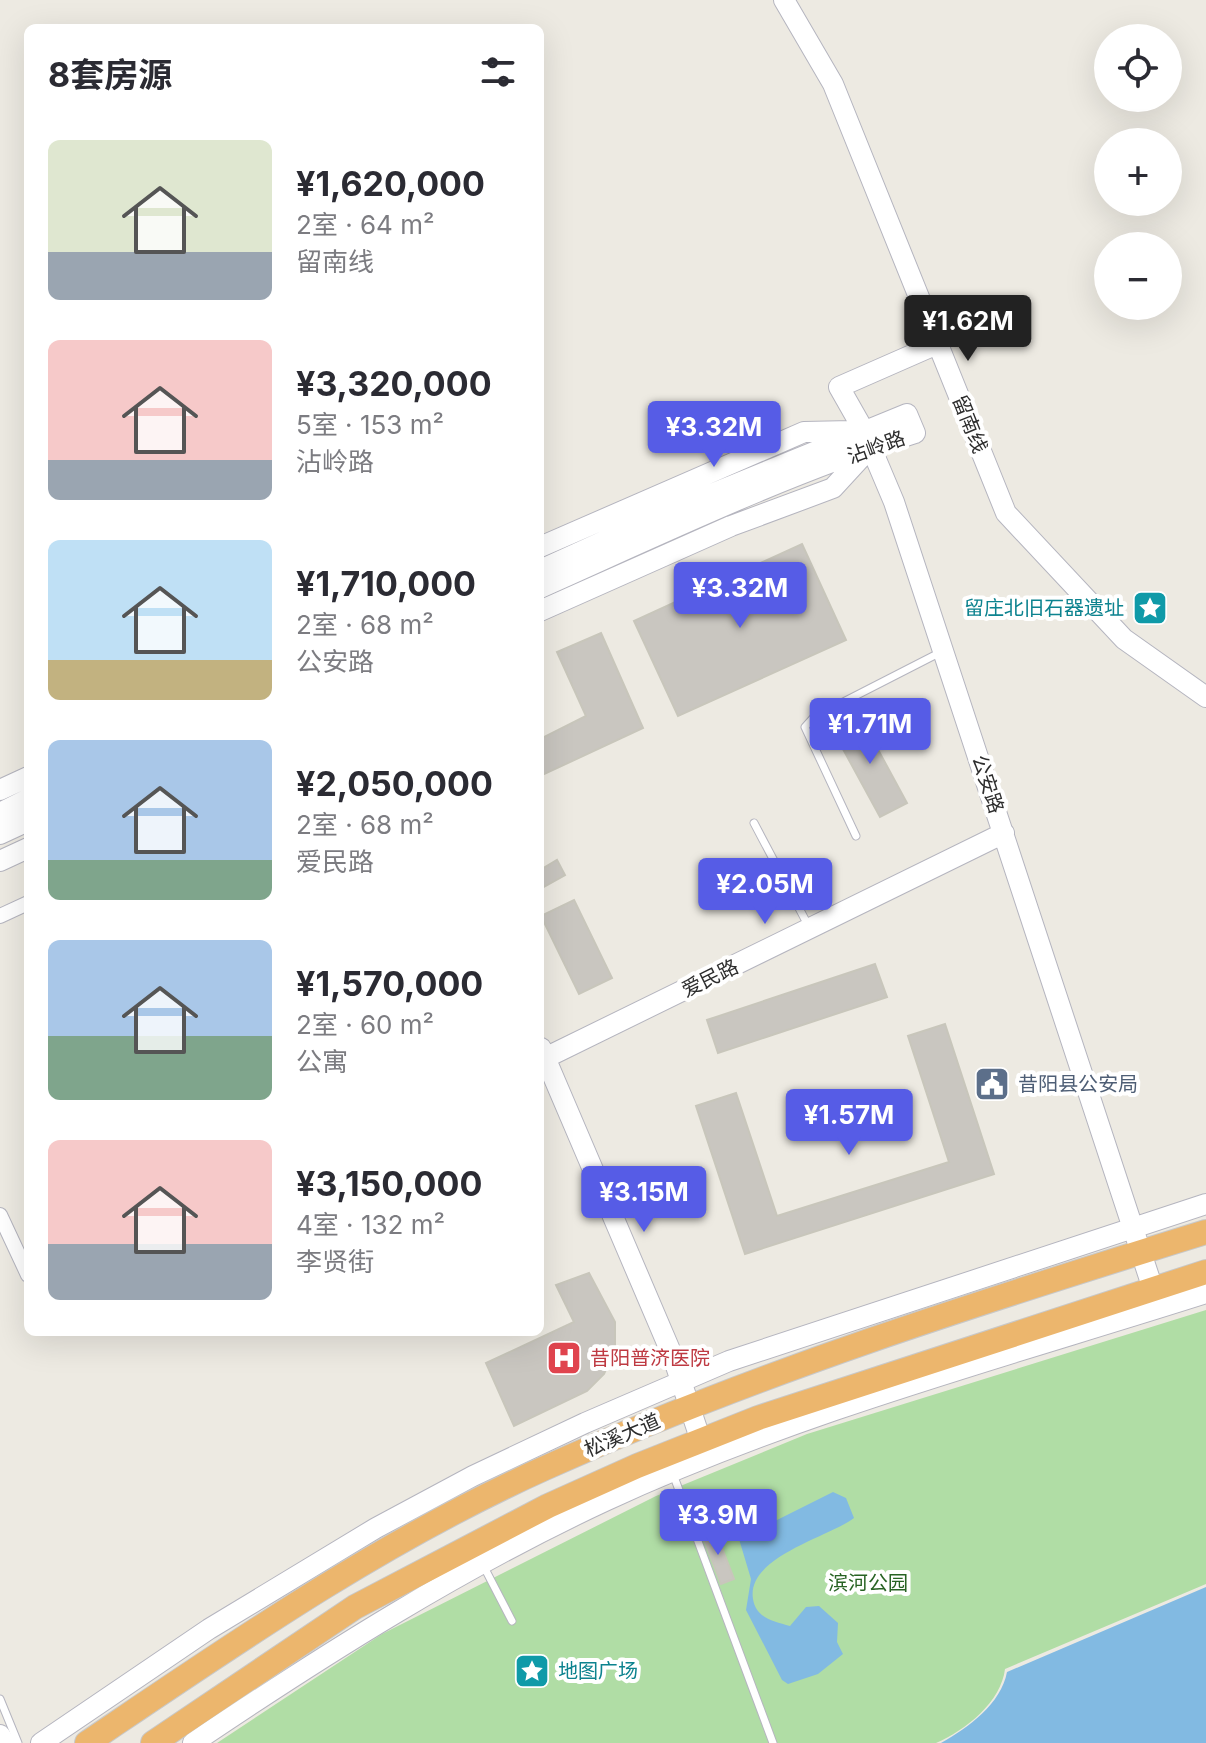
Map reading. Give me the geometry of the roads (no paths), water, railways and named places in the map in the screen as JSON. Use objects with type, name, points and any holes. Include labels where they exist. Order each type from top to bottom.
[{"type":"highway","name":"松溪大道","points":[[87,1743],[306,1596],[543,1468],[689,1408],[903,1330],[1206,1232]]},
{"type":"highway","name":"松溪大道","points":[[153,1743],[355,1607],[477,1555],[548,1506],[758,1418],[1206,1272]]},
{"type":"street","name":"留南线","points":[[784,0],[833,84],[1006,513],[1124,639],[1206,697]]},
{"type":"street","name":"公安路","points":[[937,344],[839,387],[867,439],[894,502],[1153,1289]]},
{"type":"street","points":[[544,545],[804,432],[867,439],[833,488],[731,526],[544,609]]},
{"type":"street","name":"沾岭路","points":[[544,568],[867,439]]},
{"type":"street","name":"沾岭路","points":[[544,586],[867,439]]},
{"type":"street","points":[[0,790],[24,779]]},
{"type":"street","points":[[0,813],[24,801]]},
{"type":"street","points":[[0,834],[24,823]]},
{"type":"street","name":"爱民路","points":[[544,1053],[810,929],[1004,833]]},
{"type":"street","points":[[0,861],[24,850]]},
{"type":"street","points":[[0,916],[24,905]]},
{"type":"street","points":[[544,1055],[680,1381],[701,1441]]},
{"type":"street","points":[[41,1743],[209,1629],[376,1528],[473,1476],[729,1361],[1206,1204]]},
{"type":"street","points":[[0,1215],[24,1266]]},
{"type":"street","points":[[193,1743],[477,1555],[672,1472],[807,1419],[1206,1293]]},
{"type":"street","points":[[0,1735],[5,1743]]},
{"type":"lane","points":[[856,836],[805,727],[814,717],[943,651]]},
{"type":"lane","points":[[754,823],[810,929]]},
{"type":"lane","points":[[672,1472],[773,1743]]},
{"type":"lane","points":[[477,1555],[512,1621]]},
{"type":"lane","points":[[0,1699],[18,1743]]},
{"type":"water","points":[[833,1492],[846,1498],[854,1518],[775,1560],[762,1571],[754,1584],[753,1599],[758,1611],[772,1620],[790,1626],[806,1607],[819,1606],[838,1623],[837,1642],[843,1654],[818,1674],[788,1684],[782,1680],[746,1610],[751,1579],[739,1539]]},
{"type":"water","points":[[1206,1587],[1206,1743],[941,1743],[982,1714],[1004,1684],[1007,1672]]},
{"type":"place","name":"留庄北旧石器遗址","points":[[1150,608]]},
{"type":"place","name":"昔阳县公安局","points":[[992,1084]]},
{"type":"place","name":"昔阳普济医院","points":[[564,1358]]},
{"type":"place","name":"地图广场","points":[[532,1671]]},
{"type":"park label","name":"滨河公园","points":[[868,1583]]}]
